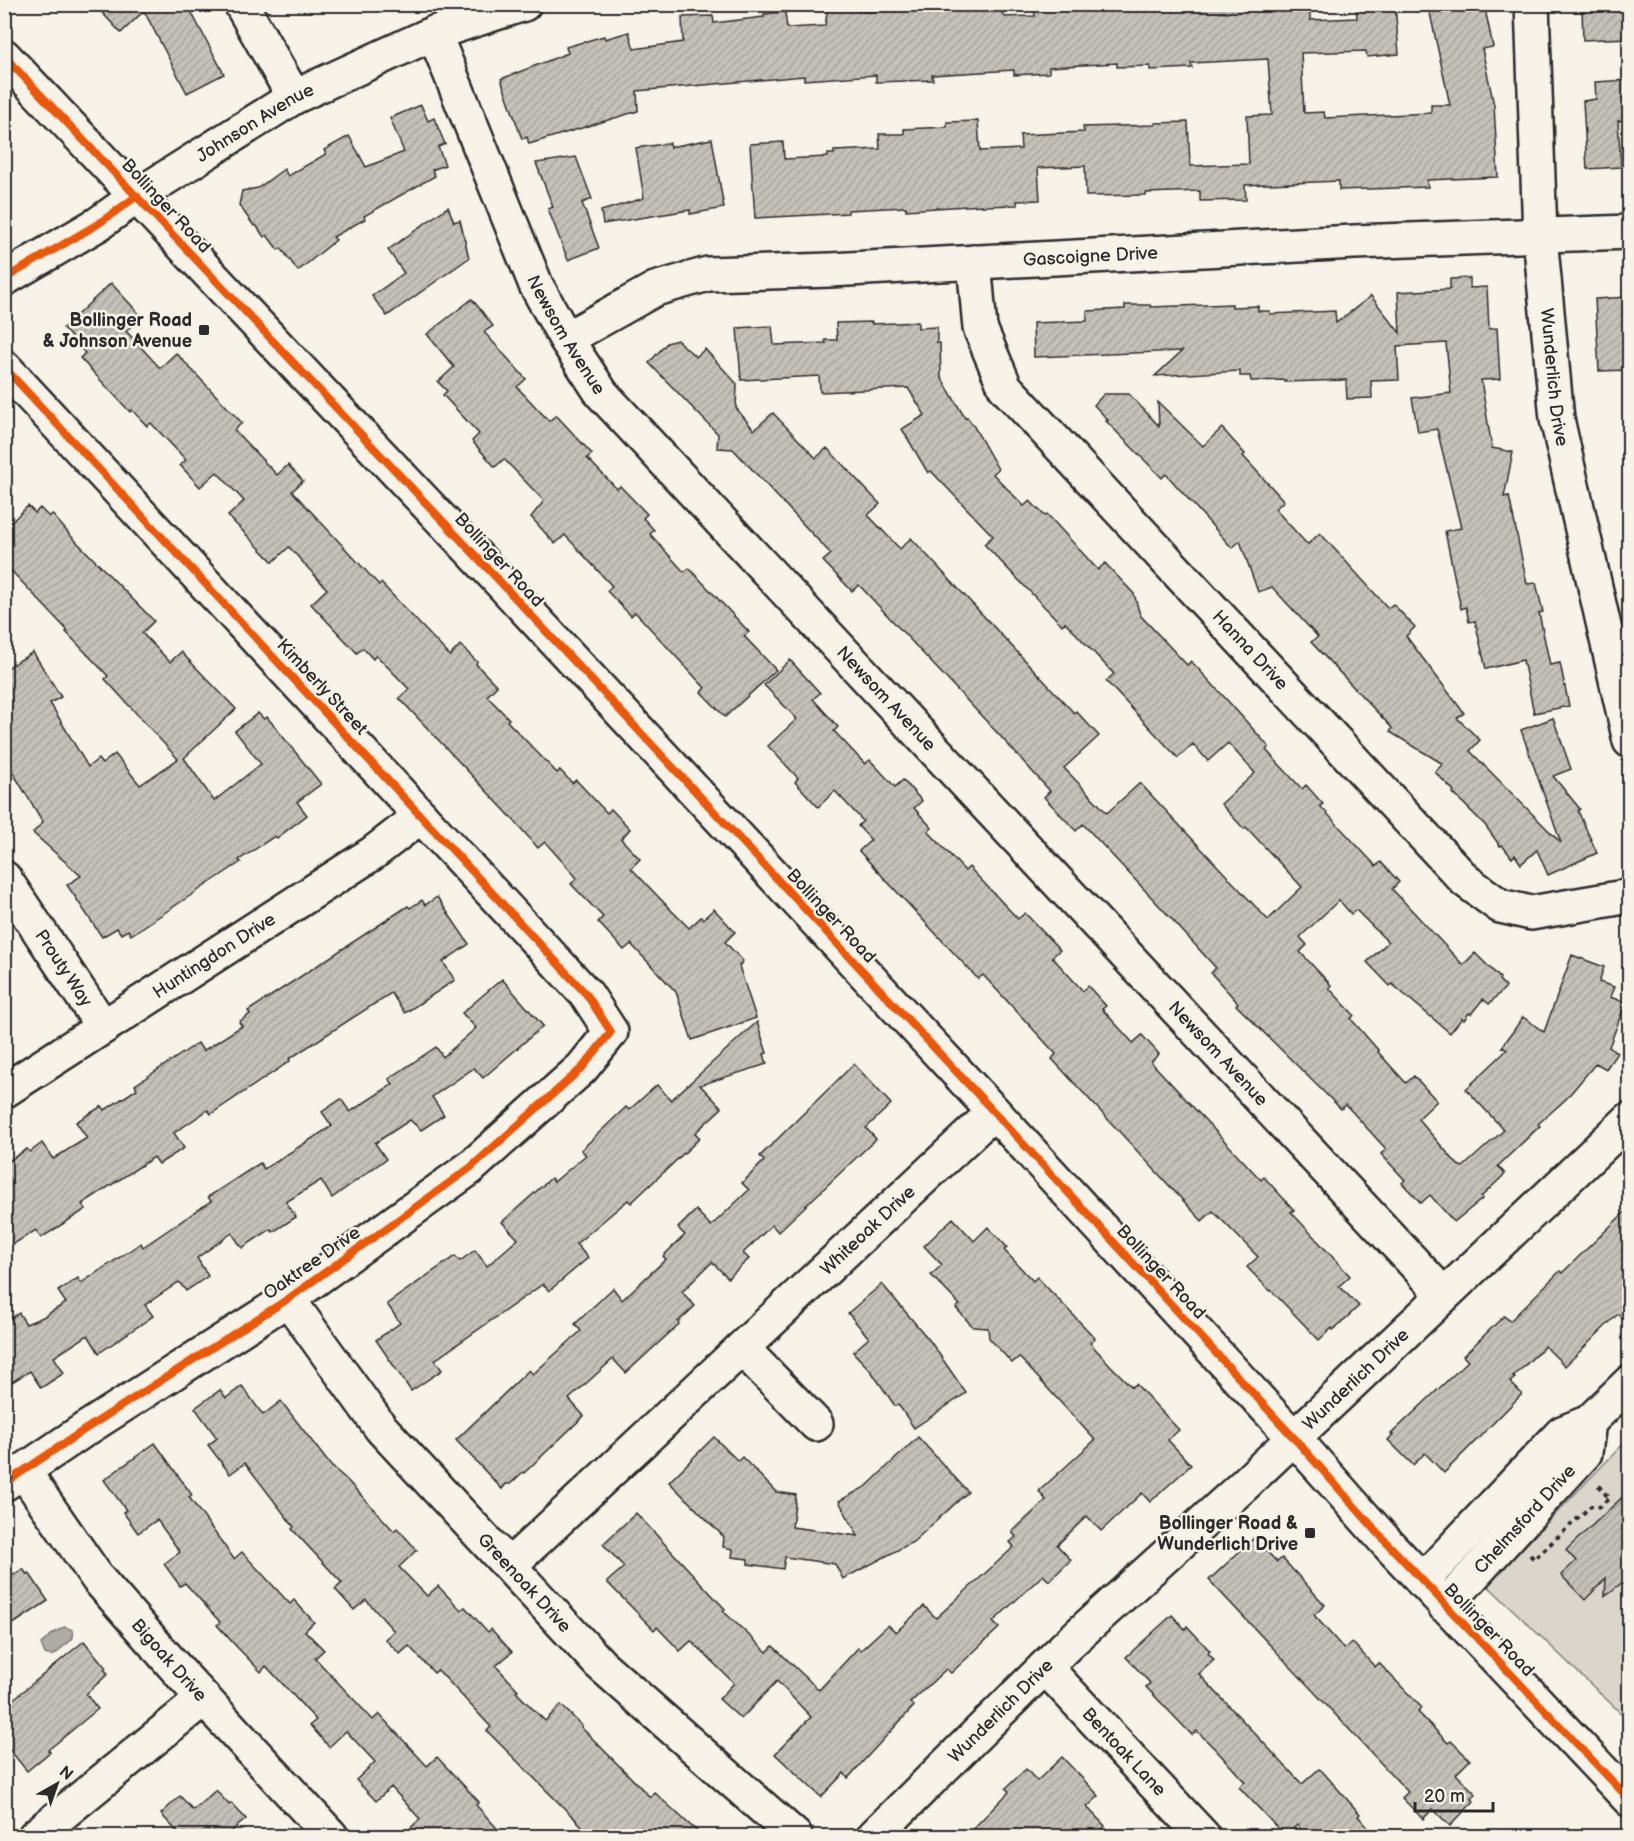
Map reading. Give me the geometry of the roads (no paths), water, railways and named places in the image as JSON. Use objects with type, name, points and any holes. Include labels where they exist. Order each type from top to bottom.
[{"type":"street","points":[[241,4],[294,98]]},
{"type":"street","name":"Johnson Avenue","points":[[4,279],[98,224],[137,196],[294,98],[434,33],[524,4]]},
{"type":"street","name":"Wunderlich Drive","points":[[1532,4],[1540,236],[1557,419],[1624,688],[1629,741]]},
{"type":"street","name":"Newsom Avenue","points":[[434,33],[536,285],[566,339],[602,394],[1443,1294]]},
{"type":"street","name":"Bollinger Road","points":[[4,56],[994,1112],[1445,1606],[1629,1800]]},
{"type":"street","name":"Gascoigne Drive","points":[[566,339],[656,289],[708,274],[830,270],[1354,242],[1629,232]]},
{"type":"street","name":"Hanna Drive","points":[[974,262],[980,328],[1005,387],[1466,881],[1500,906],[1531,913],[1629,896]]},
{"type":"street","name":"Kimberly Street","points":[[4,367],[587,995],[611,1032]]},
{"type":"street","name":"Huntingdon Drive","points":[[4,1091],[372,853],[422,816]]},
{"type":"street","name":"Prouty Way","points":[[4,878],[103,1027]]},
{"type":"street","name":"Oaktree Drive","points":[[14,1478],[84,1430],[288,1299],[470,1168],[582,1068],[611,1032]]},
{"type":"street","name":"Whiteoak Drive","points":[[510,1565],[994,1112]]},
{"type":"street","name":"Wunderlich Drive","points":[[874,1836],[1045,1667],[1294,1438],[1629,1119]]},
{"type":"street","name":"Greenoak Drive","points":[[288,1299],[381,1428],[600,1664],[795,1836]]},
{"type":"street","points":[[742,1348],[816,1424]]},
{"type":"street","name":"Chelmsford Drive","points":[[1422,1581],[1563,1433],[1589,1422],[1629,1382]]},
{"type":"street","name":"Chelmsford Drive","points":[[1445,1606],[1585,1453],[1589,1422]]},
{"type":"street","name":"Bigoak Drive","points":[[14,1478],[98,1579],[203,1699],[331,1836]]},
{"type":"street","name":"Bentoak Lane","points":[[1045,1667],[1203,1836]]},
{"type":"street","points":[[35,1836],[203,1699]]},
{"type":"place","name":"Bollinger Road & Johnson Avenue","points":[[204,330]]},
{"type":"place","name":"Bollinger Road & Wunderlich Drive","points":[[1310,1533]]}]
